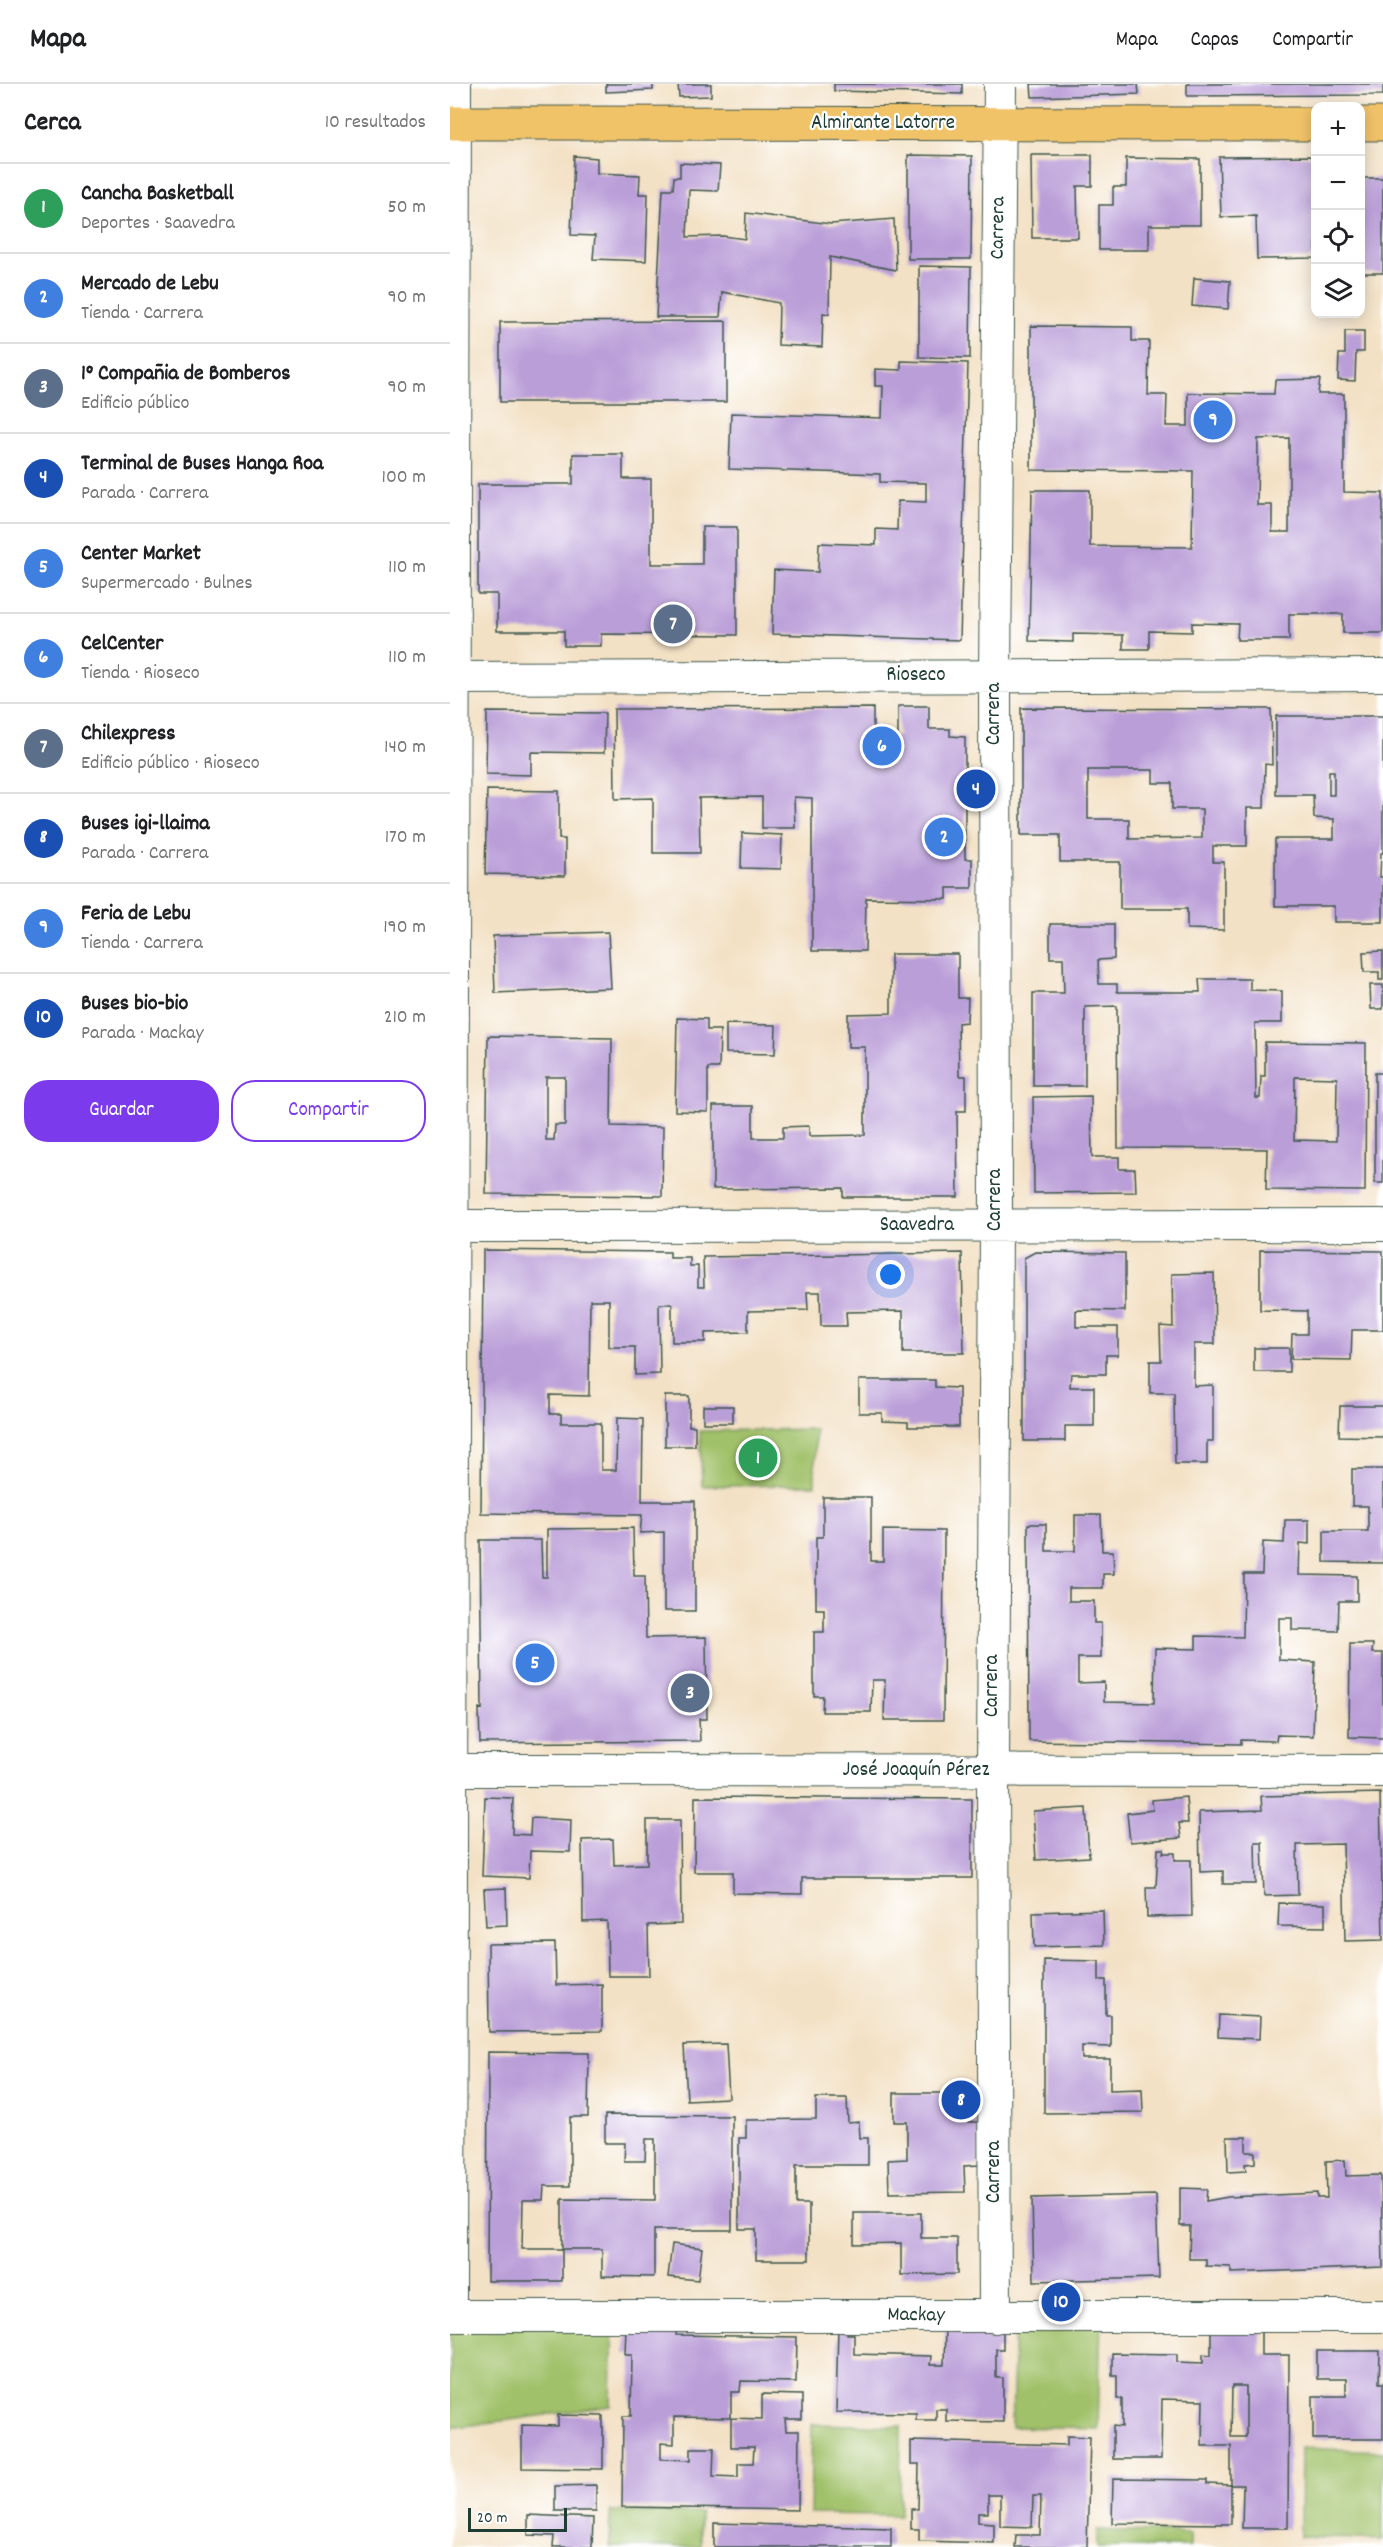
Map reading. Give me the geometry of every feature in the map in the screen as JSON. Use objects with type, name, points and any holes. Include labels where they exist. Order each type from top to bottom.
[{"type":"main road","name":"Almirante Latorre","points":[[452,124],[1311,124]]},
{"type":"main road","points":[[1365,124],[1383,124]]},
{"type":"street","points":[[450,2297],[452,124],[455,84]]},
{"type":"street","name":"Carrera","points":[[995,2317],[993,1771],[996,1226],[995,676],[1000,84]]},
{"type":"street","name":"Rioseco","points":[[452,678],[1383,675]]},
{"type":"street","name":"Saavedra","points":[[451,1226],[1383,1225]]},
{"type":"street","name":"José Joaquín Pérez","points":[[450,1770],[1383,1771]]},
{"type":"street","name":"Mackay","points":[[450,2316],[816,2314],[995,2317],[1383,2316]]},
{"type":"green space","points":[[815,1429],[815,1485],[702,1486],[700,1431]]},
{"type":"green space","points":[[613,2315],[611,2406],[450,2428],[450,2316]]},
{"type":"green space","points":[[1101,2316],[1098,2429],[1012,2427],[1015,2317]]},
{"type":"green space","points":[[812,2424],[901,2426],[900,2515],[810,2514]]},
{"type":"green space","points":[[1301,2448],[1383,2451],[1383,2540],[1300,2537]]},
{"type":"green space","points":[[610,2511],[700,2513],[700,2547],[610,2547]]},
{"type":"green space","points":[[1097,2530],[1190,2533],[1190,2547],[1097,2547]]},
{"type":"building","points":[[606,84],[653,84],[653,90],[606,92]]},
{"type":"building","points":[[678,84],[711,84],[711,96],[679,97]]},
{"type":"building","points":[[834,84],[962,84],[962,94],[834,91]]},
{"type":"building","points":[[1031,84],[1138,84],[1139,94],[1032,97]]},
{"type":"building","points":[[1187,84],[1383,84],[1383,95],[1187,96]]},
{"type":"building","points":[[908,155],[972,156],[971,259],[908,259]]},
{"type":"building","points":[[1031,155],[1092,155],[1092,186],[1077,186],[1078,238],[1032,238]]},
{"type":"building","points":[[574,156],[597,158],[597,173],[640,175],[639,194],[648,194],[646,261],[593,259],[595,236],[571,235]]},
{"type":"building","points":[[1311,156],[1311,258],[1257,259],[1256,216],[1221,217],[1219,157]]},
{"type":"building","points":[[1126,158],[1200,159],[1200,225],[1149,225],[1149,250],[1099,250],[1099,205],[1113,205],[1113,187],[1126,187]]},
{"type":"building","points":[[680,163],[720,165],[718,191],[689,190],[687,237],[723,236],[745,239],[746,213],[831,224],[894,219],[896,270],[830,257],[829,314],[823,313],[822,347],[778,345],[779,303],[722,292],[720,317],[656,317],[663,189],[673,189],[674,177],[680,177]]},
{"type":"building","points":[[1365,178],[1383,178],[1383,273],[1365,273]]},
{"type":"building","points":[[919,266],[971,267],[970,358],[919,357]]},
{"type":"building","points":[[1194,278],[1230,281],[1228,309],[1192,306]]},
{"type":"building","points":[[726,321],[726,402],[500,402],[500,322]]},
{"type":"building","points":[[1031,326],[1132,327],[1132,341],[1149,341],[1148,395],[1167,395],[1166,426],[1188,426],[1188,393],[1274,394],[1275,380],[1320,379],[1318,394],[1344,394],[1344,492],[1383,493],[1383,633],[1343,633],[1343,614],[1289,614],[1289,640],[1237,640],[1238,624],[1192,623],[1192,632],[1149,631],[1149,649],[1123,649],[1123,635],[1073,634],[1073,642],[1029,641],[1032,490],[1090,490],[1090,546],[1192,547],[1193,471],[1031,470]],"holes":[[[1289,438],[1289,532],[1272,532],[1272,505],[1257,505],[1258,439]]]},
{"type":"building","points":[[1345,331],[1364,331],[1364,352],[1356,352],[1355,381],[1338,380],[1339,354],[1345,354]]},
{"type":"building","points":[[901,361],[968,363],[960,640],[772,634],[774,570],[818,572],[819,543],[876,545],[876,529],[897,530],[898,501],[926,502],[926,483],[880,482],[880,474],[729,469],[731,413],[882,418],[883,386],[875,386],[875,369],[901,370]]},
{"type":"building","points":[[573,454],[623,454],[623,479],[651,479],[651,564],[702,564],[702,527],[737,527],[737,635],[601,634],[601,646],[564,646],[564,631],[497,631],[497,594],[478,594],[478,484],[573,484]]},
{"type":"building","points":[[898,706],[929,706],[929,729],[950,729],[950,736],[965,737],[965,859],[972,859],[972,888],[947,888],[947,899],[866,898],[865,951],[812,951],[812,798],[794,797],[795,828],[762,828],[762,797],[699,798],[700,853],[653,853],[653,798],[615,799],[614,709],[873,708],[873,737],[898,736]]},
{"type":"building","points":[[1021,708],[1271,709],[1272,765],[1265,764],[1264,808],[1247,808],[1247,846],[1213,846],[1213,862],[1224,862],[1224,930],[1187,929],[1187,909],[1120,909],[1120,862],[1060,862],[1060,835],[1021,835]],"holes":[[[1088,770],[1153,770],[1153,783],[1172,783],[1172,809],[1202,809],[1202,838],[1129,839],[1129,819],[1088,819]]]},
{"type":"building","points":[[487,712],[605,713],[604,753],[531,752],[531,775],[486,774]]},
{"type":"building","points":[[1276,716],[1383,716],[1383,853],[1381,853],[1380,877],[1383,877],[1383,922],[1334,922],[1334,906],[1275,906],[1275,839],[1334,839],[1334,819],[1314,818],[1313,795],[1276,795]],"holes":[[[1329,771],[1334,771],[1334,795],[1329,795]]]},
{"type":"building","points":[[487,790],[559,791],[559,839],[565,839],[565,876],[485,874]]},
{"type":"building","points":[[742,833],[782,835],[781,869],[741,868]]},
{"type":"building","points":[[1050,924],[1114,924],[1114,959],[1098,960],[1099,984],[1117,984],[1117,992],[1200,992],[1199,979],[1250,979],[1250,990],[1282,991],[1282,1023],[1255,1023],[1256,1098],[1260,1098],[1261,1076],[1265,1076],[1265,1042],[1366,1043],[1365,1191],[1266,1190],[1267,1149],[1118,1148],[1117,1006],[1085,1007],[1085,1086],[1033,1086],[1033,993],[1064,993],[1063,958],[1050,958]],"holes":[[[1295,1077],[1337,1078],[1336,1141],[1294,1140]]]},
{"type":"building","points":[[608,932],[611,988],[495,993],[493,936]]},
{"type":"building","points":[[1383,951],[1383,980],[1379,980],[1379,972],[1364,972],[1363,952]]},
{"type":"building","points":[[891,954],[958,954],[958,998],[968,998],[967,1022],[958,1023],[959,1076],[966,1076],[966,1111],[957,1111],[958,1197],[843,1197],[843,1188],[713,1189],[713,1106],[753,1106],[753,1138],[783,1138],[783,1127],[809,1126],[809,1136],[865,1135],[865,1047],[848,1047],[848,1014],[891,1013]]},
{"type":"building","points":[[1370,985],[1383,985],[1383,1009],[1371,1009]]},
{"type":"building","points":[[677,1018],[707,1019],[707,1030],[720,1030],[719,1068],[708,1068],[708,1112],[675,1111]]},
{"type":"building","points":[[726,1024],[776,1025],[775,1054],[726,1053]]},
{"type":"building","points":[[488,1036],[612,1038],[611,1126],[663,1127],[662,1196],[486,1194]],"holes":[[[546,1077],[565,1077],[565,1125],[555,1125],[554,1140],[546,1140]]]},
{"type":"building","points":[[1375,1073],[1383,1073],[1383,1183],[1375,1183]]},
{"type":"building","points":[[1091,1096],[1092,1157],[1119,1157],[1119,1169],[1135,1169],[1136,1192],[1034,1193],[1033,1097]]},
{"type":"building","points":[[483,1250],[670,1252],[670,1258],[690,1258],[690,1266],[698,1266],[698,1287],[704,1287],[703,1257],[962,1253],[964,1353],[903,1353],[903,1311],[846,1312],[847,1326],[821,1326],[820,1292],[807,1292],[808,1310],[748,1311],[748,1332],[705,1333],[705,1342],[672,1342],[672,1304],[659,1304],[660,1374],[635,1375],[635,1347],[609,1347],[609,1300],[590,1300],[589,1396],[550,1395],[550,1414],[561,1414],[561,1423],[601,1423],[601,1470],[616,1470],[617,1418],[643,1419],[642,1501],[695,1501],[695,1611],[664,1611],[664,1532],[640,1533],[642,1515],[481,1513]]},
{"type":"building","points":[[1260,1250],[1383,1251],[1383,1330],[1352,1330],[1351,1360],[1291,1359],[1292,1334],[1307,1334],[1307,1311],[1260,1310]]},
{"type":"building","points":[[1035,1252],[1125,1253],[1125,1311],[1076,1310],[1076,1327],[1118,1327],[1118,1355],[1106,1355],[1106,1374],[1071,1374],[1070,1387],[1094,1387],[1094,1426],[1065,1426],[1065,1441],[1024,1441],[1024,1258]]},
{"type":"building","points":[[1214,1273],[1215,1344],[1194,1344],[1194,1386],[1213,1385],[1213,1441],[1207,1441],[1207,1464],[1175,1464],[1174,1393],[1150,1393],[1150,1361],[1161,1361],[1160,1326],[1173,1327],[1172,1274]]},
{"type":"building","points":[[1254,1348],[1289,1348],[1289,1372],[1254,1372]]},
{"type":"building","points":[[859,1380],[935,1380],[935,1387],[959,1388],[959,1427],[908,1427],[908,1422],[882,1421],[882,1413],[859,1413]]},
{"type":"building","points":[[665,1396],[689,1396],[689,1426],[695,1426],[695,1446],[665,1446]]},
{"type":"building","points":[[703,1406],[733,1406],[733,1423],[703,1423]]},
{"type":"building","points":[[1340,1406],[1383,1406],[1383,1437],[1339,1436]]},
{"type":"building","points":[[1352,1469],[1383,1469],[1383,1563],[1324,1562],[1324,1531],[1368,1531],[1368,1506],[1352,1506]]},
{"type":"building","points":[[823,1497],[871,1497],[871,1561],[883,1561],[883,1530],[944,1531],[943,1720],[884,1720],[885,1680],[872,1680],[871,1712],[822,1712],[823,1696],[814,1696],[814,1632],[824,1632],[824,1609],[816,1609],[816,1537],[823,1537]]},
{"type":"building","points":[[1075,1515],[1101,1515],[1102,1551],[1113,1551],[1114,1574],[1103,1574],[1103,1588],[1069,1588],[1069,1601],[1094,1601],[1094,1623],[1101,1623],[1101,1658],[1078,1658],[1078,1683],[1104,1682],[1104,1702],[1154,1703],[1155,1648],[1196,1649],[1196,1636],[1243,1637],[1244,1574],[1262,1574],[1263,1542],[1284,1543],[1285,1520],[1309,1520],[1309,1544],[1300,1543],[1299,1575],[1357,1576],[1357,1601],[1339,1601],[1338,1631],[1292,1630],[1292,1618],[1279,1618],[1279,1660],[1315,1662],[1313,1736],[1277,1735],[1276,1741],[1241,1740],[1241,1744],[1029,1741],[1028,1524],[1046,1524],[1046,1551],[1075,1551]]},
{"type":"building","points":[[633,1528],[634,1576],[645,1576],[646,1638],[706,1637],[707,1719],[699,1719],[700,1741],[480,1743],[479,1708],[482,1709],[480,1540],[541,1540],[542,1577],[547,1577],[547,1529]]},
{"type":"building","points":[[1350,1644],[1373,1644],[1372,1653],[1383,1653],[1383,1738],[1349,1737]]},
{"type":"building","points":[[1380,1793],[1383,1940],[1345,1941],[1343,1844],[1297,1845],[1298,1895],[1264,1896],[1262,1842],[1255,1842],[1256,1884],[1223,1884],[1223,1871],[1200,1872],[1199,1812],[1262,1810],[1261,1796]]},
{"type":"building","points":[[485,1797],[513,1798],[512,1834],[530,1835],[531,1818],[571,1820],[570,1852],[530,1851],[529,1878],[482,1876]]},
{"type":"building","points":[[695,1797],[972,1799],[972,1878],[802,1878],[802,1894],[733,1893],[733,1872],[694,1872]]},
{"type":"building","points":[[1186,1797],[1188,1823],[1179,1823],[1181,1838],[1130,1842],[1127,1813],[1153,1810],[1152,1800]]},
{"type":"building","points":[[1086,1808],[1089,1857],[1036,1860],[1033,1811]]},
{"type":"building","points":[[647,1820],[680,1820],[681,1924],[648,1925],[649,1976],[608,1976],[607,1921],[583,1922],[582,1840],[613,1839],[614,1865],[647,1864]]},
{"type":"building","points":[[1158,1849],[1164,1849],[1163,1853],[1175,1853],[1175,1860],[1191,1860],[1192,1916],[1147,1917],[1146,1887],[1156,1887]]},
{"type":"building","points":[[506,1888],[507,1925],[486,1926],[484,1889]]},
{"type":"building","points":[[1279,1903],[1325,1904],[1325,1927],[1278,1926]]},
{"type":"building","points":[[1103,1910],[1104,1945],[1034,1947],[1033,1912]]},
{"type":"building","points":[[555,1943],[556,1985],[602,1984],[602,2031],[489,2032],[488,1944]]},
{"type":"building","points":[[1044,1960],[1099,1961],[1099,1980],[1106,1980],[1106,2015],[1111,2015],[1111,2047],[1082,2046],[1082,2059],[1110,2059],[1110,2090],[1142,2089],[1143,2112],[1044,2113]]},
{"type":"building","points":[[1219,2015],[1260,2017],[1259,2039],[1218,2037]]},
{"type":"building","points":[[726,2044],[729,2098],[687,2100],[684,2045]]},
{"type":"building","points":[[488,2052],[589,2053],[588,2117],[570,2117],[570,2186],[544,2186],[543,2200],[523,2200],[522,2249],[562,2249],[562,2281],[487,2281]]},
{"type":"building","points":[[894,2093],[967,2093],[967,2122],[979,2122],[979,2165],[964,2166],[965,2192],[889,2193],[888,2160],[907,2159],[907,2122],[894,2122]]},
{"type":"building","points":[[816,2098],[847,2098],[848,2123],[859,2122],[860,2138],[868,2138],[868,2165],[796,2165],[796,2204],[809,2204],[809,2260],[756,2260],[756,2229],[739,2229],[739,2138],[746,2138],[746,2120],[816,2119]]},
{"type":"building","points":[[605,2115],[732,2116],[732,2230],[654,2230],[654,2277],[602,2276],[602,2249],[562,2249],[562,2199],[655,2200],[655,2139],[646,2139],[645,2161],[624,2161],[625,2143],[605,2143]]},
{"type":"building","points":[[1227,2137],[1246,2137],[1246,2152],[1255,2152],[1255,2163],[1245,2164],[1246,2171],[1228,2172]]},
{"type":"building","points":[[1345,2160],[1346,2176],[1381,2175],[1383,2267],[1231,2273],[1231,2267],[1206,2266],[1206,2259],[1189,2259],[1190,2226],[1180,2226],[1180,2188],[1207,2189],[1206,2201],[1228,2197],[1317,2193],[1317,2198],[1327,2198],[1326,2161]]},
{"type":"building","points":[[1156,2195],[1159,2278],[1034,2281],[1032,2198]]},
{"type":"building","points":[[854,2213],[921,2213],[921,2238],[957,2238],[957,2274],[901,2275],[901,2243],[854,2244]]},
{"type":"building","points":[[672,2244],[702,2248],[698,2280],[668,2277]]},
{"type":"building","points":[[1211,2324],[1261,2325],[1261,2355],[1289,2355],[1288,2528],[1242,2528],[1243,2485],[1231,2485],[1231,2446],[1202,2446],[1203,2400],[1162,2399],[1161,2459],[1113,2459],[1113,2426],[1122,2427],[1122,2399],[1117,2399],[1117,2375],[1112,2375],[1112,2353],[1177,2354],[1177,2362],[1203,2363],[1203,2354],[1211,2355]],"holes":[[[1232,2386],[1246,2386],[1246,2437],[1231,2437]]]},
{"type":"building","points":[[838,2326],[847,2327],[847,2334],[854,2334],[854,2354],[931,2356],[930,2365],[944,2365],[945,2330],[1003,2331],[1003,2349],[996,2349],[996,2378],[1003,2378],[1003,2422],[946,2421],[946,2409],[936,2409],[936,2420],[916,2420],[916,2413],[836,2412]]},
{"type":"building","points":[[626,2328],[677,2329],[676,2335],[797,2337],[796,2382],[741,2381],[740,2392],[731,2392],[731,2418],[762,2419],[762,2394],[802,2395],[802,2419],[785,2419],[786,2431],[799,2431],[798,2510],[622,2507],[623,2416],[631,2416],[632,2354],[625,2354]],"holes":[[[674,2417],[731,2418],[731,2447],[754,2447],[753,2463],[738,2463],[738,2477],[713,2476],[714,2448],[691,2448],[691,2460],[661,2459],[661,2443],[674,2444]]]},
{"type":"building","points":[[1317,2351],[1380,2351],[1379,2383],[1383,2383],[1383,2439],[1313,2439],[1313,2396],[1346,2396],[1346,2379],[1317,2379]]},
{"type":"building","points":[[558,2415],[603,2416],[603,2469],[522,2468],[522,2425],[558,2426]]},
{"type":"building","points":[[1067,2436],[1090,2437],[1087,2547],[1015,2547],[1016,2535],[1040,2535],[1041,2496],[1033,2496],[1032,2527],[1000,2526],[1000,2495],[988,2495],[988,2513],[978,2513],[978,2522],[994,2523],[994,2543],[919,2541],[919,2529],[911,2529],[911,2509],[918,2509],[919,2464],[911,2464],[911,2441],[1067,2445]]},
{"type":"building","points":[[1113,2479],[1207,2480],[1207,2484],[1231,2485],[1231,2524],[1112,2523]]},
{"type":"building","points":[[596,2485],[596,2511],[555,2511],[555,2486]]},
{"type":"building","points":[[528,2515],[593,2518],[592,2547],[553,2547],[554,2536],[528,2535]]},
{"type":"building","points":[[714,2523],[891,2528],[891,2547],[714,2547]]},
{"type":"place","name":"Feria de Lebu","points":[[1213,420]]},
{"type":"place","name":"Chilexpress","points":[[673,624]]},
{"type":"place","name":"CelCenter","points":[[882,746]]},
{"type":"place","name":"Terminal de Buses Hanga Roa","points":[[976,789]]},
{"type":"place","name":"Mercado de Lebu","points":[[944,837]]},
{"type":"place","name":"Cancha Basketball","points":[[758,1458]]},
{"type":"place","name":"Center Market","points":[[535,1663]]},
{"type":"place","name":"1° Compañia de Bomberos","points":[[690,1693]]},
{"type":"place","name":"Buses igi-llaima","points":[[961,2100]]},
{"type":"place","name":"Buses bio-bio","points":[[1061,2302]]}]
